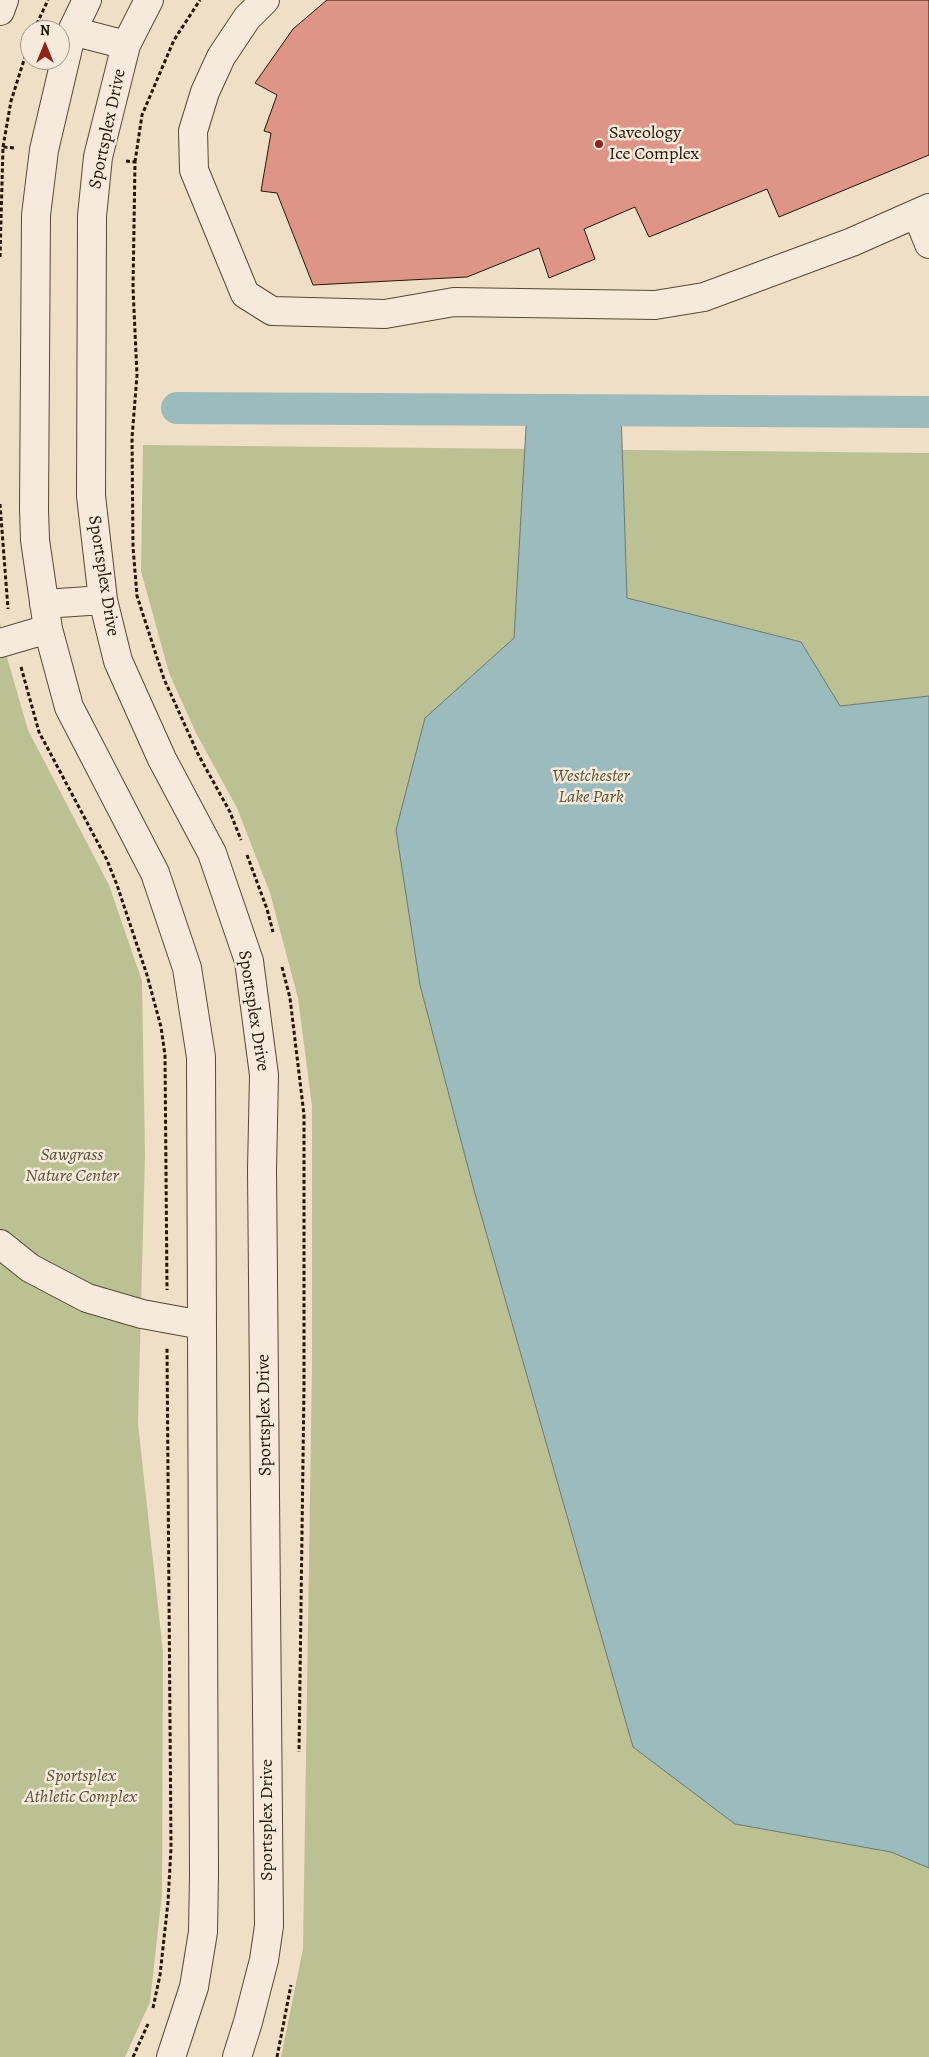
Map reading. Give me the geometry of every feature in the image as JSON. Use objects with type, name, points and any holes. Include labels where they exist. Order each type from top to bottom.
[{"type":"street","points":[[0,11],[4,0]]},
{"type":"street","points":[[87,0],[72,30],[44,150],[36,215],[35,540],[46,617],[70,707],[155,873],[187,968],[201,1057],[203,1932],[194,1987],[171,2057]]},
{"type":"street","name":"Sportsplex Drive","points":[[149,0],[126,45],[98,157],[92,216],[91,496],[103,600],[118,661],[162,759],[212,853],[249,961],[264,1075],[262,1170],[269,1926],[262,1969],[248,2022],[236,2057]]},
{"type":"street","points":[[265,0],[247,18],[221,57],[205,92],[193,131],[194,170],[245,294],[272,311],[385,314],[454,302],[655,305],[704,297],[852,242],[923,211],[929,244]]},
{"type":"street","points":[[72,30],[126,45]]},
{"type":"street","points":[[7,641],[46,617],[103,600]]},
{"type":"street","points":[[0,1244],[30,1268],[87,1298],[142,1314],[202,1325]]},
{"type":"path","points":[[39,20],[48,0]]},
{"type":"path","points":[[135,162],[142,115],[174,40],[200,0]]},
{"type":"path","points":[[3,147],[12,102],[21,70]]},
{"type":"path","points":[[0,504],[7,605],[7,641],[39,732],[110,868],[147,975],[161,1027],[165,1055],[168,1318],[166,1449],[171,1848],[168,1902],[160,1975],[152,2017],[132,2057]]},
{"type":"green space","name":"Westchester Lake Park","points":[[143,445],[929,453],[929,2057],[281,2057],[303,1949],[312,1368],[312,1106],[298,998],[270,893],[237,808],[196,733],[169,673],[141,571]]},
{"type":"green space","points":[[0,622],[4,647],[28,730],[109,885],[142,981],[145,1154],[138,1424],[163,1652],[162,1894],[150,2002],[125,2057],[0,2057]]},
{"type":"water","points":[[527,410],[621,411],[627,598],[801,642],[840,706],[929,696],[929,1868],[891,1852],[735,1824],[633,1747],[474,1190],[420,985],[396,830],[425,718],[514,638]]},
{"type":"building","name":"Saveology Ice Complex","points":[[327,0],[929,0],[929,155],[779,217],[767,189],[649,237],[635,207],[584,229],[595,259],[549,278],[539,248],[467,277],[313,285],[277,193],[261,191],[271,133],[264,131],[277,95],[255,83],[293,29]]},
{"type":"waterway","points":[[177,408],[929,412]]},
{"type":"place","name":"Saveology Ice Complex","points":[[599,144]]},
{"type":"park label","name":"Sawgrass Nature Center","points":[[72,1166]]},
{"type":"park label","name":"Sportsplex Athletic Complex","points":[[81,1787]]}]
